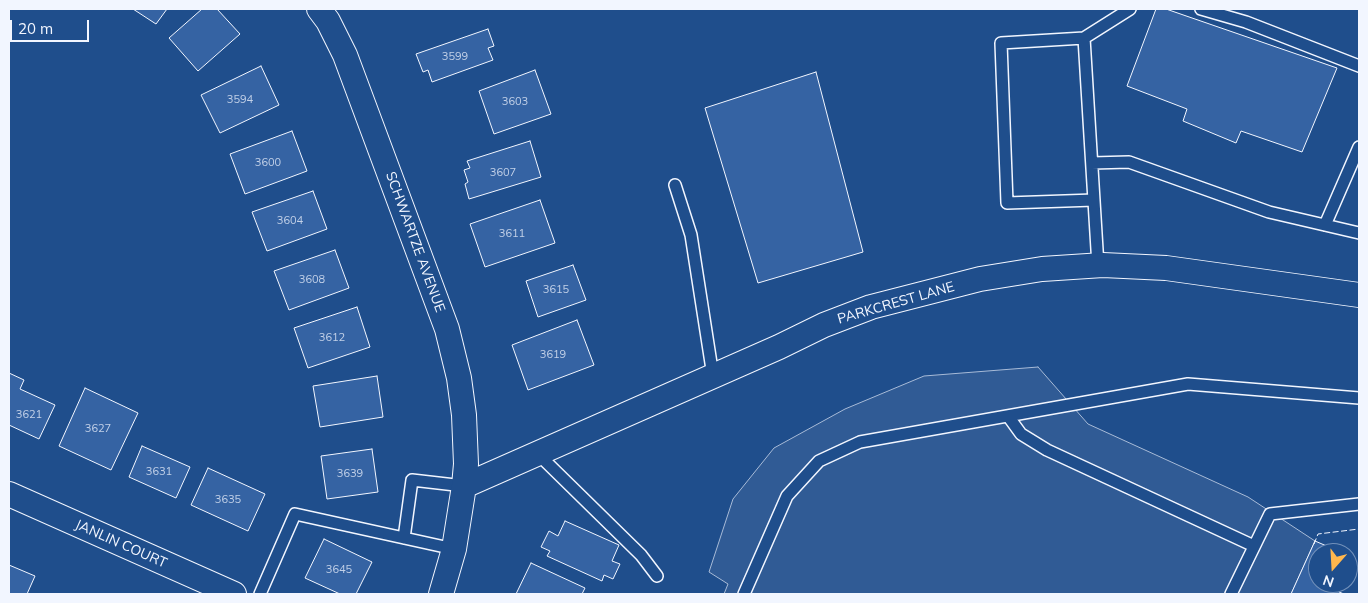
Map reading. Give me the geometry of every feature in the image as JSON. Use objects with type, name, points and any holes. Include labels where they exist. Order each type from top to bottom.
[{"type":"street","name":"SCHWARTZE AVENUE","points":[[320,9],[345,55],[447,329],[459,378],[464,415],[466,464],[454,550],[441,594]]},
{"type":"street","name":"PARKCREST LANE","points":[[464,486],[779,347],[824,325],[871,307],[980,279],[1042,269],[1098,266],[1166,268],[1359,295]]},
{"type":"street","name":"JANLIN COURT","points":[[9,494],[234,594]]},
{"type":"lane","points":[[1094,200],[1007,203],[1001,43],[1084,38],[1130,9]]},
{"type":"lane","points":[[1201,9],[1246,22],[1359,66]]},
{"type":"lane","points":[[1084,38],[1098,266]]},
{"type":"lane","points":[[1325,225],[1359,147]]},
{"type":"lane","points":[[1092,162],[1129,162],[1269,212],[1359,233]]},
{"type":"lane","points":[[674,185],[691,235],[713,376]]},
{"type":"lane","points":[[744,594],[787,496],[819,461],[860,442],[1188,384],[1359,398]]},
{"type":"lane","points":[[1008,416],[1021,434],[1047,450],[1254,546]]},
{"type":"lane","points":[[538,454],[641,555],[657,576]]},
{"type":"lane","points":[[404,538],[412,480],[464,486]]},
{"type":"lane","points":[[1231,594],[1270,514],[1359,504]]},
{"type":"lane","points":[[260,594],[295,514],[454,550]]},
{"type":"shaded area","points":[[1038,367],[1088,424],[1248,497],[1315,541],[1314,543],[1308,543],[1308,556],[1291,594],[724,594],[728,584],[709,572],[733,499],[774,448],[845,409],[924,376]]},
{"type":"building","points":[[133,9],[167,9],[156,24]]},
{"type":"building","points":[[202,9],[217,9],[240,34],[198,71],[169,38]]},
{"type":"building","points":[[1156,9],[1166,9],[1337,68],[1302,152],[1241,131],[1236,143],[1183,121],[1187,109],[1127,86]]},
{"type":"building","points":[[488,29],[494,46],[488,48],[493,60],[432,82],[428,70],[423,72],[416,54]]},
{"type":"building","points":[[261,66],[279,105],[220,133],[201,95]]},
{"type":"building","points":[[535,70],[551,114],[494,134],[479,91]]},
{"type":"building","points":[[816,72],[863,252],[758,283],[705,108]]},
{"type":"building","points":[[292,131],[307,171],[245,194],[230,154]]},
{"type":"building","points":[[530,141],[541,177],[469,199],[465,184],[468,182],[464,170],[470,168],[467,161]]},
{"type":"building","points":[[313,191],[327,229],[267,251],[252,212]]},
{"type":"building","points":[[540,200],[555,243],[485,267],[470,224]]},
{"type":"building","points":[[335,250],[349,288],[289,310],[274,271]]},
{"type":"building","points":[[573,265],[586,300],[538,317],[526,281]]},
{"type":"building","points":[[357,307],[370,347],[308,368],[294,328]]},
{"type":"building","points":[[577,320],[594,365],[528,390],[512,345]]},
{"type":"building","points":[[9,373],[24,380],[20,389],[55,405],[39,439],[9,425]]},
{"type":"building","points":[[377,376],[383,417],[320,427],[313,386]]},
{"type":"building","points":[[85,388],[138,413],[111,470],[59,446]]},
{"type":"building","points":[[142,446],[190,467],[176,498],[129,477]]},
{"type":"building","points":[[372,449],[378,492],[327,499],[321,456]]},
{"type":"building","points":[[208,468],[265,494],[248,531],[191,505]]},
{"type":"building","points":[[565,521],[619,545],[612,561],[620,564],[613,579],[604,575],[602,581],[547,556],[550,551],[541,547],[549,531],[558,536]]},
{"type":"building","points":[[324,539],[372,562],[356,594],[340,594],[305,578]]},
{"type":"building","points":[[1308,556],[1308,593],[1344,594],[1291,594]]},
{"type":"building","points":[[531,563],[585,588],[582,594],[516,594]]},
{"type":"building","points":[[9,565],[35,576],[27,594],[9,594]]},
{"type":"fence","points":[[1314,543],[1318,534],[1359,529]]}]
